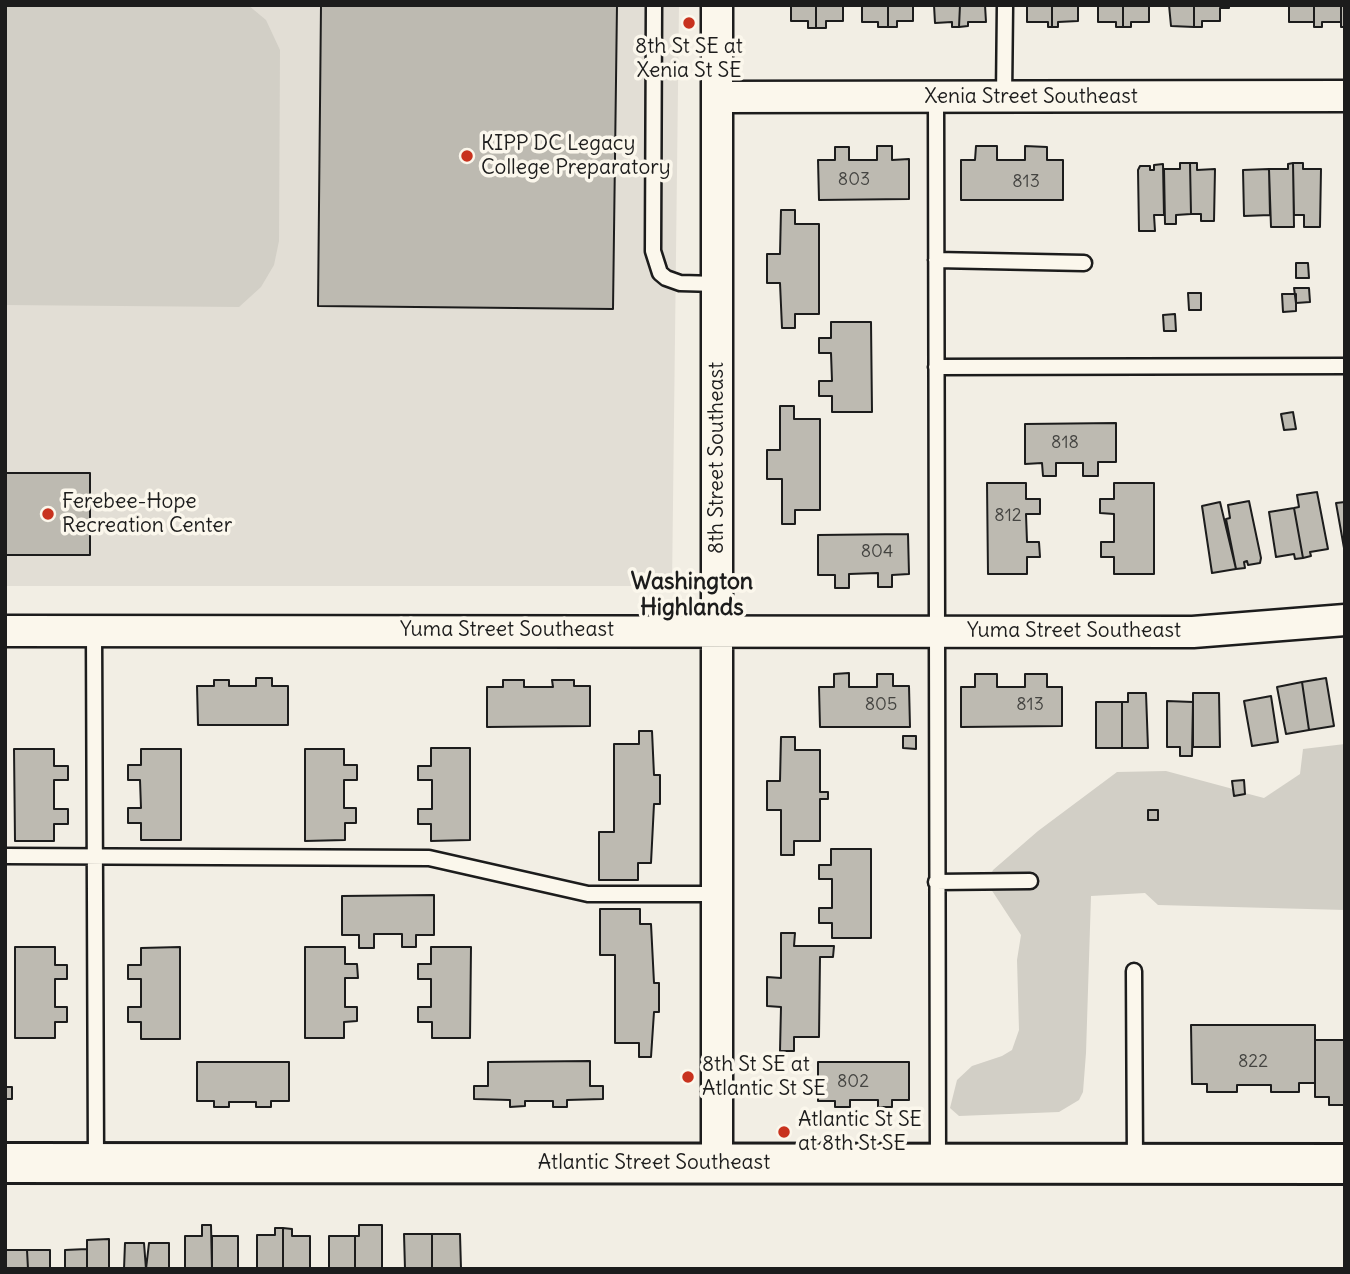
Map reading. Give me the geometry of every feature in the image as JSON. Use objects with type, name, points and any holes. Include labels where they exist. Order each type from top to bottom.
[{"type":"street","name":"8th Street Southeast","points":[[717,5],[717,1163]]},
{"type":"street","name":"Xenia Street Southeast","points":[[717,97],[1345,96]]},
{"type":"street","name":"Yuma Street Southeast","points":[[5,631],[1193,632],[1345,620]]},
{"type":"street","name":"Atlantic Street Southeast","points":[[5,1163],[1345,1164]]},
{"type":"lane","points":[[654,5],[653,251],[660,273],[666,278],[680,283],[717,284]]},
{"type":"lane","points":[[1004,97],[1005,5]]},
{"type":"lane","points":[[936,97],[938,1164]]},
{"type":"lane","points":[[936,260],[1084,263]]},
{"type":"lane","points":[[936,367],[1345,366]]},
{"type":"lane","points":[[94,631],[96,1163]]},
{"type":"lane","points":[[5,856],[429,858],[588,894],[717,894]]},
{"type":"lane","points":[[936,882],[1030,881]]},
{"type":"lane","points":[[1134,971],[1135,1164]]},
{"type":"shaded area","points":[[5,5],[679,5],[672,586],[5,586]]},
{"type":"shaded area","points":[[5,5],[248,5],[266,20],[280,50],[279,241],[274,265],[261,287],[239,307],[5,305]]},
{"type":"shaded area","points":[[1345,744],[1345,910],[1158,905],[1145,893],[1091,896],[1086,1053],[1083,1092],[1079,1100],[1059,1112],[959,1116],[950,1108],[957,1080],[972,1066],[1012,1050],[1019,1030],[1017,960],[1021,935],[987,883],[993,870],[1038,831],[1117,772],[1166,771],[1233,789],[1234,796],[1245,793],[1264,798],[1300,774],[1303,749]]},
{"type":"building","name":"KIPP DC Legacy College Preparatory","points":[[321,5],[617,5],[613,309],[318,306]]},
{"type":"building","points":[[791,5],[816,5],[816,28],[808,28],[808,21],[791,21]]},
{"type":"building","points":[[816,5],[843,5],[843,21],[826,21],[826,28],[816,28]]},
{"type":"building","points":[[862,5],[888,5],[888,27],[878,27],[878,22],[862,22]]},
{"type":"building","points":[[888,5],[913,5],[913,21],[897,21],[897,27],[888,27]]},
{"type":"building","points":[[934,5],[960,5],[959,27],[952,27],[952,22],[935,23]]},
{"type":"building","points":[[960,5],[985,5],[986,22],[968,22],[968,26],[959,27]]},
{"type":"building","points":[[1027,5],[1052,5],[1052,27],[1048,27],[1048,22],[1027,22]]},
{"type":"building","points":[[1052,5],[1078,5],[1078,21],[1058,22],[1058,27],[1052,27]]},
{"type":"building","points":[[1098,5],[1123,5],[1123,27],[1116,27],[1116,22],[1098,22]]},
{"type":"building","points":[[1123,5],[1149,5],[1149,22],[1131,22],[1131,27],[1123,27]]},
{"type":"building","points":[[1169,5],[1194,5],[1194,27],[1171,26]]},
{"type":"building","points":[[1194,5],[1229,5],[1229,8],[1220,8],[1220,21],[1202,21],[1202,27],[1194,27]]},
{"type":"building","points":[[1289,5],[1314,5],[1314,22],[1289,22]]},
{"type":"building","points":[[1314,5],[1341,5],[1341,22],[1322,22],[1322,27],[1314,27]]},
{"type":"building","points":[[1341,5],[1345,5],[1345,27],[1341,27]]},
{"type":"building","points":[[877,146],[892,146],[892,160],[909,159],[909,199],[819,200],[818,160],[835,160],[835,147],[849,147],[849,160],[877,160]]},
{"type":"building","points":[[976,146],[997,146],[997,160],[1025,160],[1025,146],[1047,147],[1047,160],[1063,160],[1063,200],[961,200],[961,160],[975,160]]},
{"type":"building","points":[[1180,163],[1190,163],[1191,214],[1176,215],[1176,224],[1165,224],[1164,169],[1180,169]]},
{"type":"building","points":[[1190,163],[1197,163],[1197,170],[1215,169],[1214,221],[1201,221],[1201,214],[1191,214]]},
{"type":"building","points":[[1293,163],[1294,227],[1271,227],[1269,169],[1288,169],[1288,164]]},
{"type":"building","points":[[1293,163],[1303,163],[1303,169],[1321,169],[1320,227],[1304,227],[1304,215],[1294,215]]},
{"type":"building","points":[[1163,164],[1164,215],[1154,215],[1155,231],[1139,231],[1138,170],[1140,166],[1150,166],[1150,170],[1154,170],[1154,165]]},
{"type":"building","points":[[1269,169],[1270,215],[1244,216],[1243,170]]},
{"type":"building","points":[[781,210],[795,210],[795,224],[819,224],[819,314],[795,314],[795,328],[782,328],[780,283],[767,283],[767,254],[780,254]]},
{"type":"building","points":[[1296,263],[1308,263],[1309,278],[1296,278]]},
{"type":"building","points":[[1294,288],[1309,288],[1310,302],[1296,303]]},
{"type":"building","points":[[1188,293],[1201,293],[1201,310],[1189,310]]},
{"type":"building","points":[[1282,294],[1296,294],[1296,311],[1283,312]]},
{"type":"building","points":[[1175,314],[1176,331],[1164,331],[1163,315]]},
{"type":"building","points":[[831,322],[871,322],[872,412],[832,412],[832,396],[819,396],[819,381],[832,381],[831,353],[819,353],[819,338],[831,338]]},
{"type":"building","points":[[780,406],[794,406],[794,419],[820,419],[820,510],[795,510],[795,524],[782,524],[782,479],[767,479],[767,450],[780,450]]},
{"type":"building","points":[[1293,412],[1296,429],[1284,430],[1281,414]]},
{"type":"building","points":[[1116,423],[1116,462],[1098,462],[1098,476],[1083,476],[1083,463],[1056,463],[1056,476],[1043,476],[1042,463],[1025,464],[1025,424]]},
{"type":"building","name":"Ferebee-Hope Recreation Center","points":[[5,473],[90,473],[90,555],[5,555]]},
{"type":"building","points":[[987,483],[1026,483],[1026,499],[1040,499],[1040,514],[1026,514],[1027,542],[1039,542],[1040,557],[1027,557],[1027,574],[988,574]]},
{"type":"building","points":[[1114,483],[1154,483],[1154,574],[1114,574],[1114,557],[1101,557],[1101,542],[1114,542],[1114,514],[1100,513],[1100,499],[1114,499]]},
{"type":"building","points":[[1317,492],[1328,549],[1310,552],[1311,556],[1303,558],[1294,508],[1299,507],[1297,495]]},
{"type":"building","points":[[1249,501],[1261,558],[1260,563],[1248,565],[1247,561],[1244,562],[1245,568],[1236,569],[1226,519],[1230,518],[1228,505]]},
{"type":"building","points":[[1220,502],[1236,569],[1212,573],[1202,506]]},
{"type":"building","points":[[1345,502],[1345,548],[1344,548],[1336,503]]},
{"type":"building","points":[[1294,508],[1303,558],[1295,559],[1294,554],[1276,557],[1269,512]]},
{"type":"building","points":[[908,534],[909,574],[892,575],[892,587],[878,587],[878,573],[849,574],[849,588],[835,588],[835,575],[818,575],[818,535]]},
{"type":"building","points":[[849,673],[849,687],[877,687],[877,674],[893,674],[893,686],[909,686],[910,727],[820,727],[819,687],[834,687],[834,674]]},
{"type":"building","points":[[975,674],[997,674],[997,687],[1025,687],[1025,674],[1047,674],[1047,687],[1062,687],[1062,726],[961,727],[961,687],[975,687]]},
{"type":"building","points":[[256,678],[272,678],[272,686],[288,686],[288,725],[198,725],[197,686],[214,686],[214,680],[229,680],[229,686],[256,686]]},
{"type":"building","points":[[1326,678],[1334,726],[1309,730],[1302,682]]},
{"type":"building","points":[[503,680],[524,680],[524,687],[553,687],[552,680],[574,680],[574,686],[590,686],[590,726],[487,727],[487,687],[503,687]]},
{"type":"building","points":[[1302,682],[1309,730],[1286,734],[1277,687]]},
{"type":"building","points":[[1128,693],[1146,693],[1148,748],[1122,748],[1122,702],[1128,702]]},
{"type":"building","points":[[1193,693],[1219,693],[1220,747],[1193,747]]},
{"type":"building","points":[[1271,696],[1278,742],[1252,746],[1244,701]]},
{"type":"building","points":[[1167,701],[1193,702],[1192,756],[1180,756],[1180,747],[1167,747]]},
{"type":"building","points":[[1096,702],[1122,702],[1122,748],[1096,748]]},
{"type":"building","points":[[639,731],[652,731],[654,775],[660,775],[660,804],[654,804],[651,863],[638,863],[638,880],[599,880],[599,832],[614,832],[614,744],[639,744]]},
{"type":"building","points":[[903,736],[916,736],[916,749],[903,748]]},
{"type":"building","points":[[781,737],[795,737],[795,750],[820,750],[820,792],[828,792],[828,799],[820,799],[820,841],[794,841],[794,855],[781,855],[781,810],[767,810],[767,781],[780,781]]},
{"type":"building","points":[[431,748],[470,748],[470,840],[431,841],[431,824],[418,824],[418,809],[432,809],[432,780],[418,780],[418,766],[431,766]]},
{"type":"building","points":[[14,749],[54,749],[54,766],[68,766],[68,780],[54,780],[54,809],[68,809],[68,824],[54,824],[54,841],[15,841]]},
{"type":"building","points":[[141,749],[181,749],[181,840],[141,840],[141,823],[128,823],[128,808],[141,808],[140,780],[128,780],[128,765],[141,765]]},
{"type":"building","points":[[305,749],[344,749],[344,765],[357,765],[357,780],[344,780],[344,808],[356,808],[356,823],[345,823],[345,840],[305,841]]},
{"type":"building","points":[[1244,780],[1245,794],[1234,796],[1232,781]]},
{"type":"building","points":[[1148,810],[1158,810],[1158,820],[1148,820]]},
{"type":"building","points":[[831,849],[871,849],[871,938],[832,938],[832,923],[819,923],[819,908],[832,908],[832,879],[819,879],[819,865],[831,865]]},
{"type":"building","points":[[434,895],[434,935],[416,935],[416,947],[402,947],[402,934],[374,934],[374,948],[359,948],[359,935],[342,935],[342,896]]},
{"type":"building","points":[[600,909],[640,909],[640,924],[651,924],[654,983],[659,983],[659,1012],[654,1012],[651,1057],[639,1057],[639,1043],[615,1043],[615,955],[600,955]]},
{"type":"building","points":[[781,933],[795,933],[794,946],[834,946],[833,957],[820,957],[819,1037],[794,1037],[794,1051],[780,1051],[781,1007],[767,1006],[767,977],[781,978]]},
{"type":"building","points":[[15,947],[55,947],[55,965],[67,965],[67,979],[55,979],[55,1007],[67,1007],[67,1022],[55,1022],[55,1038],[15,1038]]},
{"type":"building","points":[[180,947],[180,1039],[141,1039],[141,1022],[128,1022],[128,1007],[141,1007],[141,979],[128,979],[128,965],[141,965],[141,948]]},
{"type":"building","points":[[305,947],[345,947],[345,964],[357,964],[358,978],[345,978],[345,1007],[357,1007],[357,1021],[344,1022],[344,1038],[305,1038]]},
{"type":"building","points":[[431,947],[471,947],[470,1038],[432,1038],[432,1022],[418,1022],[418,1007],[431,1007],[431,979],[418,979],[418,964],[431,964]]},
{"type":"building","points":[[1191,1025],[1315,1025],[1315,1083],[1299,1083],[1299,1092],[1271,1092],[1271,1085],[1237,1085],[1237,1092],[1207,1092],[1207,1084],[1192,1084]]},
{"type":"building","points":[[1315,1040],[1345,1040],[1345,1105],[1329,1105],[1329,1097],[1315,1097]]},
{"type":"building","points":[[590,1061],[590,1086],[603,1086],[603,1099],[567,1100],[567,1107],[553,1107],[553,1101],[525,1101],[525,1106],[510,1107],[510,1100],[474,1099],[474,1086],[488,1086],[488,1062]]},
{"type":"building","points":[[197,1062],[289,1062],[289,1101],[271,1101],[271,1107],[256,1107],[256,1102],[229,1102],[229,1107],[214,1107],[214,1101],[197,1101]]},
{"type":"building","points":[[818,1062],[909,1062],[909,1100],[892,1100],[892,1107],[878,1107],[878,1100],[850,1100],[850,1107],[835,1107],[835,1101],[818,1101]]},
{"type":"building","points":[[5,1087],[12,1087],[12,1099],[5,1099]]},
{"type":"building","points":[[202,1225],[211,1225],[212,1269],[185,1269],[185,1236],[202,1236]]},
{"type":"building","points":[[359,1225],[382,1225],[382,1269],[355,1269],[355,1236],[359,1236]]},
{"type":"building","points":[[275,1228],[283,1228],[283,1269],[257,1269],[257,1235],[275,1235]]},
{"type":"building","points":[[283,1228],[292,1229],[292,1236],[310,1236],[310,1269],[283,1269]]},
{"type":"building","points":[[404,1234],[432,1234],[432,1269],[405,1269]]},
{"type":"building","points":[[432,1234],[460,1234],[461,1269],[432,1269]]},
{"type":"building","points":[[212,1236],[238,1236],[238,1269],[212,1269]]},
{"type":"building","points":[[329,1236],[355,1236],[355,1269],[329,1269]]},
{"type":"building","points":[[109,1239],[109,1269],[87,1269],[87,1240]]},
{"type":"building","points":[[125,1243],[144,1243],[146,1269],[124,1269]]},
{"type":"building","points":[[149,1243],[169,1243],[169,1269],[146,1269]]},
{"type":"building","points":[[87,1249],[87,1269],[65,1269],[65,1250]]},
{"type":"building","points":[[5,1250],[27,1250],[28,1269],[5,1269]]},
{"type":"building","points":[[27,1250],[50,1250],[50,1269],[28,1269]]},
{"type":"place","name":"8th St SE at Xenia St SE","points":[[689,23]]},
{"type":"place","name":"KIPP DC Legacy College Preparatory","points":[[467,156]]},
{"type":"place","name":"Ferebee-Hope Recreation Center","points":[[48,514]]},
{"type":"place","name":"8th St SE at Atlantic St SE","points":[[688,1077]]},
{"type":"place","name":"Atlantic St SE at 8th St SE","points":[[784,1132]]},
{"type":"district","name":"Washington Highlands","points":[[692,595]]}]
